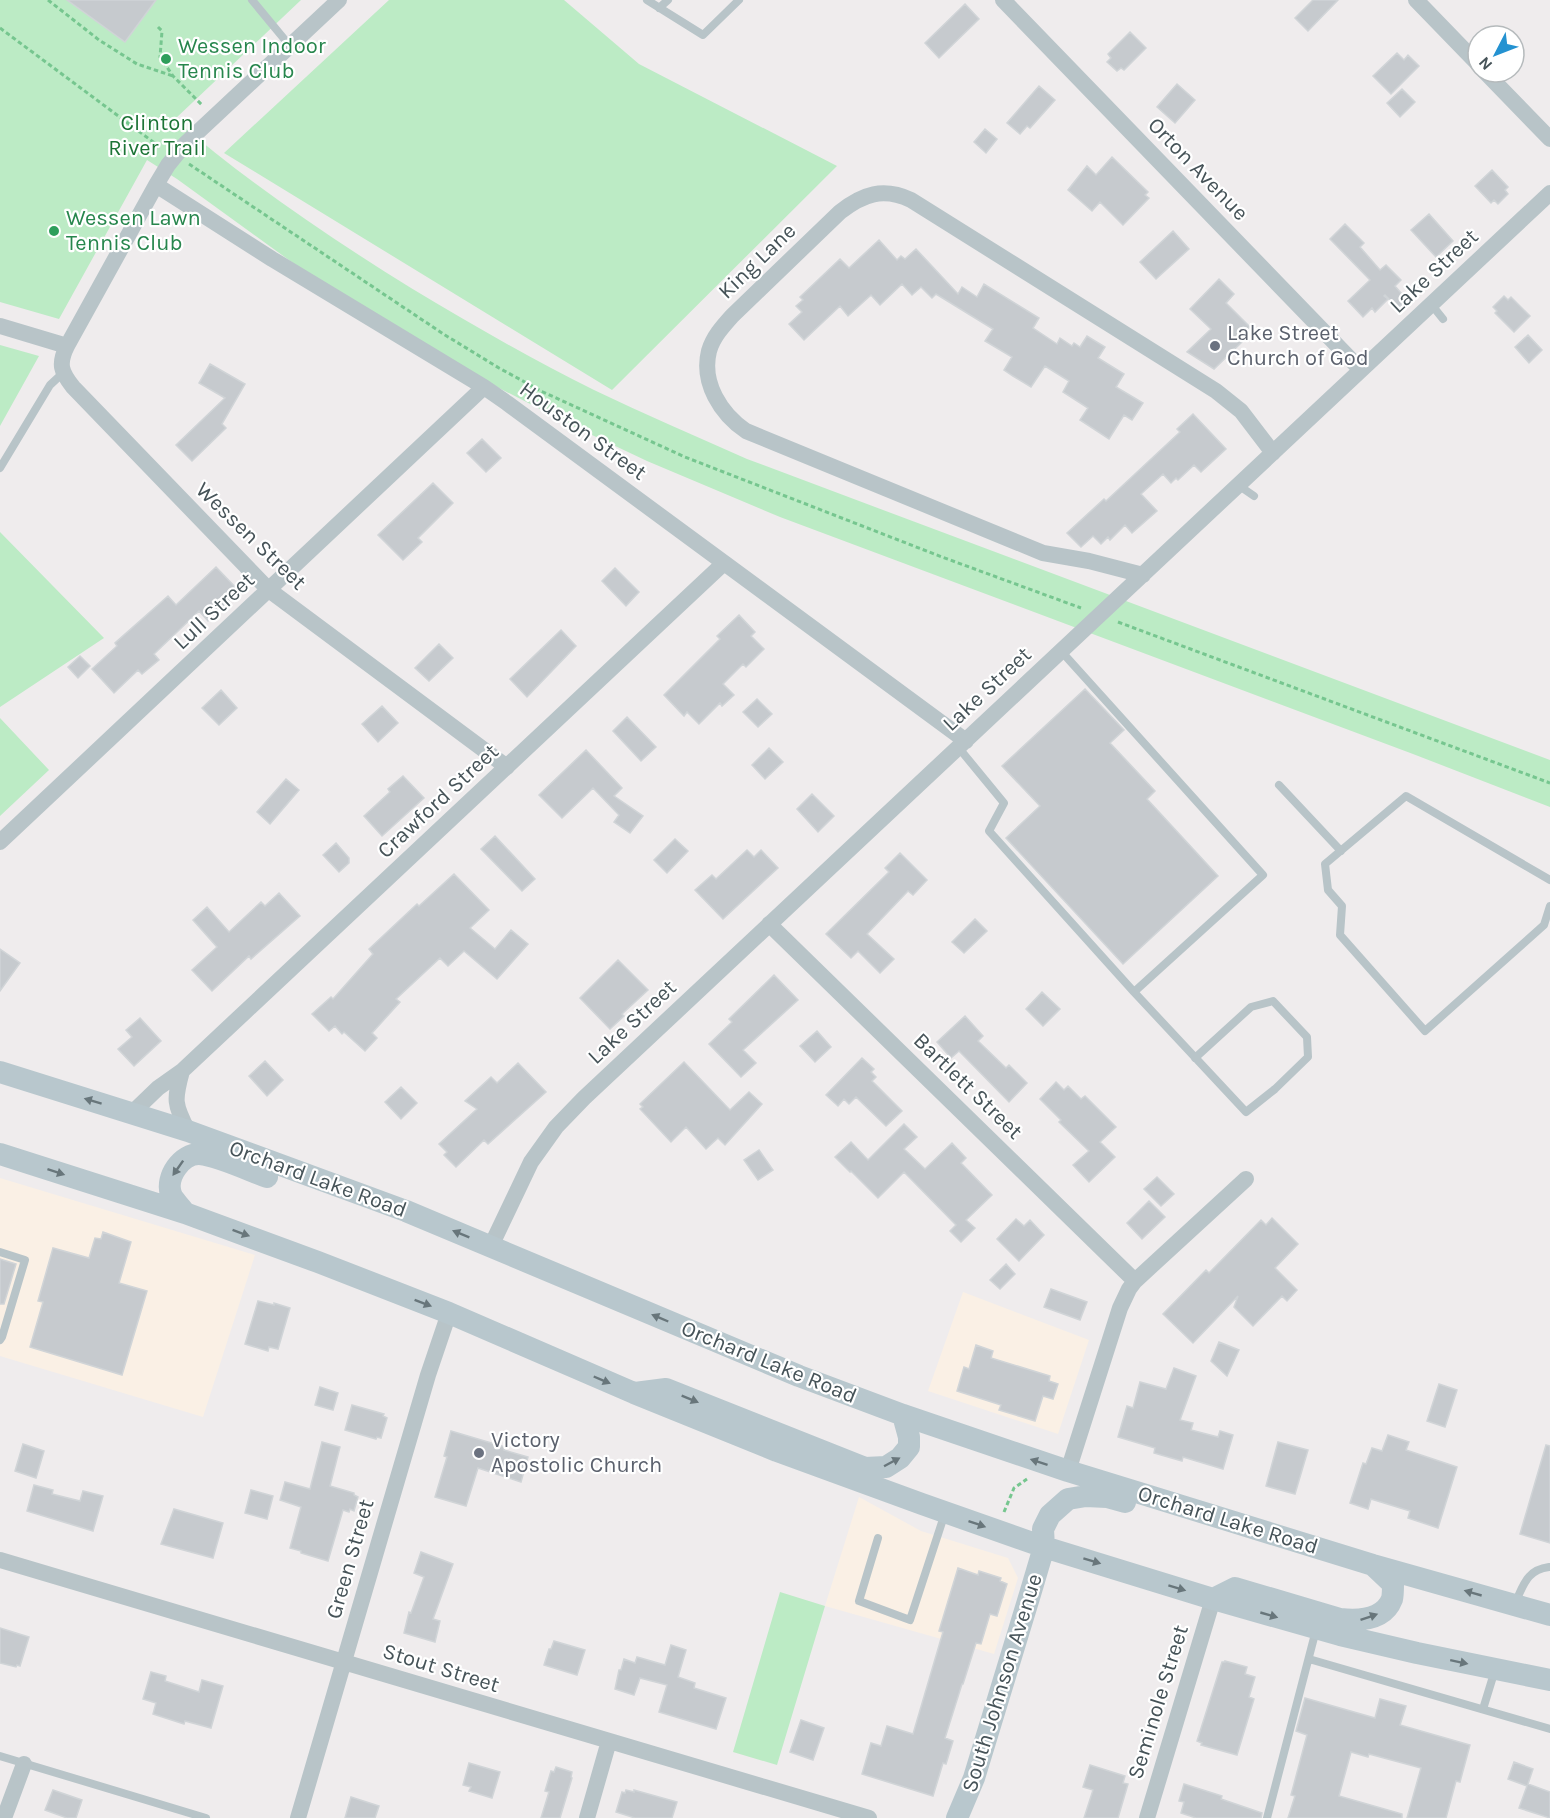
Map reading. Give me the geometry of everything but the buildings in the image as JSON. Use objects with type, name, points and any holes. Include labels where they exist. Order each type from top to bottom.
[{"type":"main road","name":"Orchard Lake Road","points":[[0,1072],[188,1131],[406,1211],[799,1376],[903,1415],[1068,1471],[1315,1548],[1550,1615]]},
{"type":"main road","points":[[0,1154],[185,1213],[449,1313],[634,1393],[777,1451],[1044,1547],[1317,1628],[1417,1653],[1550,1680]]},
{"type":"main road","points":[[185,1213],[171,1194],[170,1184],[173,1172],[182,1161],[198,1154],[222,1160],[385,1220],[406,1211]]},
{"type":"main road","points":[[634,1393],[666,1389],[865,1468],[885,1467],[900,1458],[909,1447],[909,1437],[903,1415]]},
{"type":"main road","name":"South Johnson Avenue","points":[[957,1818],[974,1778],[1044,1547],[1043,1529],[1050,1515],[1068,1499],[1086,1496],[1107,1497],[1291,1552],[1315,1548]]},
{"type":"main road","points":[[1213,1599],[1235,1588],[1340,1619],[1357,1621],[1374,1617],[1385,1610],[1392,1598],[1393,1584],[1373,1565]]},
{"type":"street","points":[[63,373],[63,353],[67,345],[175,155],[339,0]]},
{"type":"street","name":"Orton Avenue","points":[[1003,0],[1361,370]]},
{"type":"street","points":[[1416,0],[1466,52]]},
{"type":"street","points":[[1497,84],[1550,139]]},
{"type":"street","name":"Houston Street","points":[[156,185],[272,259],[484,387],[724,563],[962,744]]},
{"type":"street","name":"King Lane","points":[[1143,575],[1089,561],[1043,553],[746,431],[725,414],[715,396],[707,364],[711,344],[732,315],[840,212],[867,196],[893,193],[910,200],[1216,391],[1241,411],[1274,453]]},
{"type":"street","name":"Lake Street","points":[[491,1246],[531,1162],[556,1126],[584,1098],[1550,193]]},
{"type":"street","points":[[0,326],[67,345]]},
{"type":"street","name":"Wessen Street","points":[[63,373],[81,395],[269,590],[507,767]]},
{"type":"street","name":"Lull Street","points":[[0,842],[484,387]]},
{"type":"street","name":"Crawford Street","points":[[132,1113],[158,1088],[182,1071],[724,563]]},
{"type":"street","name":"Bartlett Street","points":[[770,924],[1136,1281]]},
{"type":"street","points":[[182,1071],[176,1093],[176,1105],[188,1131]]},
{"type":"street","points":[[1068,1471],[1120,1308],[1129,1289],[1246,1179]]},
{"type":"street","name":"Green Street","points":[[298,1818],[430,1366],[449,1313]]},
{"type":"street","name":"Stout Street","points":[[0,1560],[869,1818]]},
{"type":"street","name":"Seminole Street","points":[[1147,1818],[1213,1599]]},
{"type":"street","points":[[586,1818],[609,1741]]},
{"type":"street","points":[[4,1818],[24,1764]]},
{"type":"lane","points":[[252,0],[290,46]]},
{"type":"lane","points":[[647,0],[704,35],[739,0]]},
{"type":"lane","points":[[659,8],[668,0]]},
{"type":"lane","points":[[1431,304],[1443,319]]},
{"type":"lane","points":[[0,468],[51,385],[63,373]]},
{"type":"lane","points":[[1238,485],[1254,496]]},
{"type":"lane","points":[[1061,651],[1263,875],[1134,992]]},
{"type":"lane","points":[[962,744],[1004,803],[989,831],[1134,992],[1246,1112],[1275,1089],[1308,1057],[1307,1037],[1273,1001],[1251,1007],[1196,1058]]},
{"type":"lane","points":[[1279,784],[1341,850]]},
{"type":"lane","points":[[1550,880],[1406,796],[1325,864],[1328,890],[1342,906],[1340,935],[1425,1031],[1544,925],[1550,906]]},
{"type":"lane","points":[[0,1252],[26,1260],[0,1340]]},
{"type":"lane","points":[[878,1538],[859,1601],[910,1620],[945,1513]]},
{"type":"lane","points":[[1514,1605],[1526,1580],[1537,1569],[1550,1567]]},
{"type":"lane","points":[[1267,1818],[1317,1628]]},
{"type":"lane","points":[[1309,1659],[1550,1729]]},
{"type":"lane","points":[[1483,1709],[1495,1669]]},
{"type":"lane","points":[[0,1756],[206,1818]]},
{"type":"path","points":[[48,0],[99,40],[137,64],[173,76]]},
{"type":"path","points":[[158,27],[162,31],[160,57],[173,76],[213,118]]},
{"type":"path","points":[[1002,1519],[1014,1488],[1026,1481],[1030,1472]]},
{"type":"shaded area","points":[[0,1178],[255,1255],[203,1417],[0,1356]]},
{"type":"shaded area","points":[[963,1292],[1089,1340],[1058,1434],[928,1391]]},
{"type":"shaded area","points":[[859,1497],[921,1531],[1008,1558],[1018,1578],[994,1654],[825,1606]]},
{"type":"green space","name":"Clinton River Trail","points":[[0,0],[301,0],[175,119],[260,187],[350,249],[411,288],[547,366],[613,399],[747,459],[1550,760],[1550,807],[780,517],[647,461],[499,388],[311,276],[177,179],[147,160],[59,319],[0,302]]},
{"type":"green space","points":[[389,0],[564,0],[639,64],[837,166],[612,390],[224,153]]},
{"type":"green space","points":[[0,345],[39,356],[0,426]]},
{"type":"green space","points":[[0,532],[104,638],[0,707]]},
{"type":"green space","points":[[0,718],[49,770],[0,816]]},
{"type":"green space","points":[[780,1592],[825,1606],[777,1765],[733,1752]]},
{"type":"place","name":"Wessen Indoor Tennis Club","points":[[166,59]]},
{"type":"place","name":"Wessen Lawn Tennis Club","points":[[54,231]]},
{"type":"place","name":"Lake Street Church of God","points":[[1215,346]]},
{"type":"place","name":"Victory Apostolic Church","points":[[479,1453]]}]
